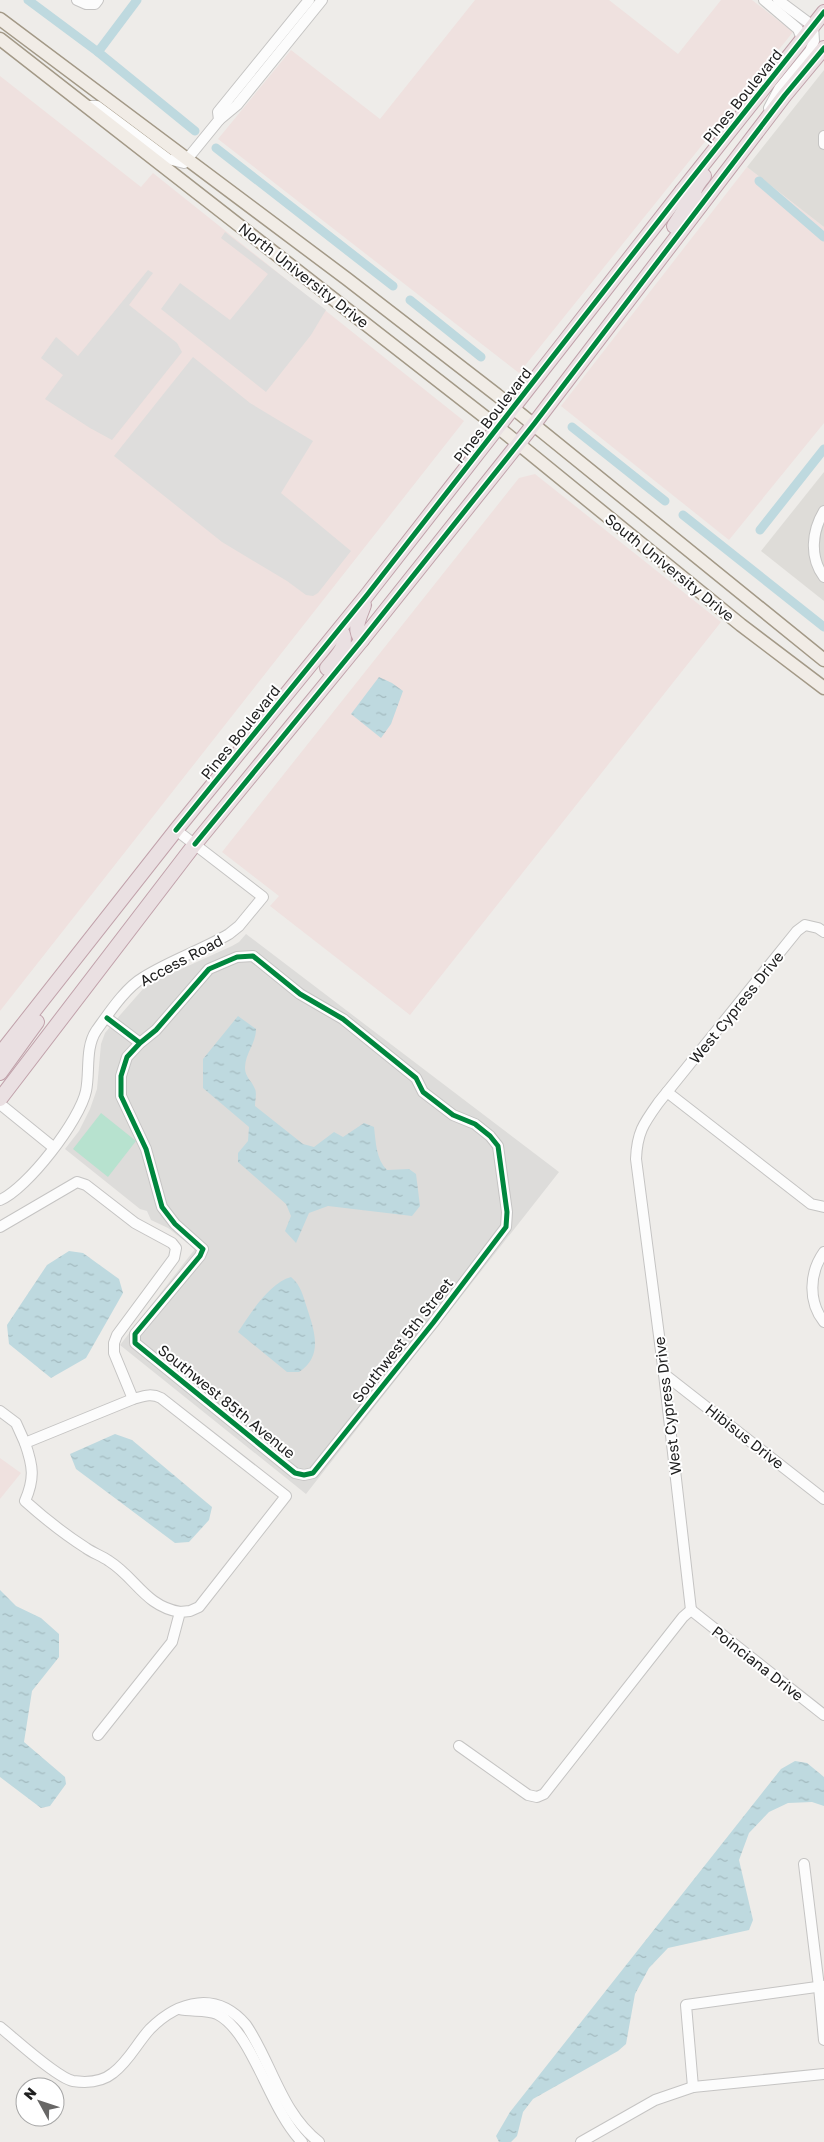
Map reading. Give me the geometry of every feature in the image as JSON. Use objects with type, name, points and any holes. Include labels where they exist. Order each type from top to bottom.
[{"type":"highway","name":"Pines Boulevard","points":[[0,1054],[176,830],[367,595],[824,12]]},
{"type":"highway","points":[[0,1099],[195,844],[362,640],[534,424],[757,131],[824,48]]},
{"type":"highway","points":[[700,206],[694,198],[694,191],[735,133],[744,112]]},
{"type":"highway","points":[[641,285],[650,259],[680,219],[685,209],[682,191]]},
{"type":"highway","points":[[362,640],[356,628],[367,595]]},
{"type":"highway","points":[[293,725],[295,708],[337,657],[345,642],[345,636],[340,629]]},
{"type":"highway","points":[[0,1073],[61,986],[63,974]]},
{"type":"main road","name":"North University Drive","points":[[0,19],[347,279],[534,424]]},
{"type":"main road","name":"North University Drive","points":[[0,39],[518,443]]},
{"type":"main road","name":"South University Drive","points":[[534,424],[824,660]]},
{"type":"main road","name":"South University Drive","points":[[518,443],[741,625],[824,688]]},
{"type":"street","points":[[78,0],[86,4],[95,4],[98,0]]},
{"type":"street","points":[[219,120],[218,112],[310,0]]},
{"type":"street","points":[[188,160],[219,120],[238,105],[322,0]]},
{"type":"street","points":[[764,0],[798,29],[802,39]]},
{"type":"street","points":[[757,131],[779,89],[813,45],[815,38],[813,26],[778,0]]},
{"type":"street","name":"North University Drive","points":[[88,106],[97,106],[168,159],[184,163],[188,160]]},
{"type":"street","points":[[824,136],[824,144]]},
{"type":"street","points":[[824,511],[817,525],[814,548],[820,571],[824,577]]},
{"type":"street","points":[[176,830],[195,844]]},
{"type":"street","name":"Access Road","points":[[0,1200],[18,1189],[53,1147],[80,1108],[86,1091],[92,1039],[125,994],[142,977],[229,934],[239,926],[263,897],[195,844]]},
{"type":"street","name":"West Cypress Drive","points":[[691,1610],[664,1374],[636,1159],[639,1132],[667,1092],[797,931],[806,925],[818,928],[824,932]]},
{"type":"street","name":"Southwest 5th Street","points":[[140,1043],[156,1030],[209,969],[237,957],[253,956],[300,994],[343,1019],[416,1078],[423,1092],[454,1115],[474,1124],[490,1136],[498,1146],[507,1212],[506,1226],[314,1473],[304,1475]]},
{"type":"street","points":[[107,1018],[140,1043]]},
{"type":"street","name":"Southwest 85th Avenue","points":[[140,1043],[128,1057],[121,1076],[121,1096],[146,1149],[162,1207],[175,1224],[203,1248],[200,1256],[135,1334],[135,1343],[295,1473],[304,1475]]},
{"type":"street","points":[[667,1092],[811,1204],[824,1207]]},
{"type":"street","points":[[0,1104],[53,1147]]},
{"type":"street","points":[[0,1227],[77,1182],[86,1185],[146,1230],[168,1239],[176,1248],[174,1258],[117,1335],[114,1342],[114,1353],[133,1400]]},
{"type":"street","points":[[824,1252],[814,1273],[812,1291],[816,1310],[824,1322]]},
{"type":"street","name":"Hibisus Drive","points":[[664,1374],[824,1499]]},
{"type":"street","points":[[0,1411],[16,1423],[32,1464],[30,1490],[25,1501],[74,1540],[98,1556],[108,1560],[150,1599],[171,1610],[180,1612],[190,1611],[199,1607],[286,1496],[161,1398],[154,1395],[146,1395],[25,1443]]},
{"type":"street","points":[[459,1746],[528,1796],[537,1797],[544,1794],[683,1617],[691,1610]]},
{"type":"street","name":"Poinciana Drive","points":[[691,1610],[824,1716]]},
{"type":"street","points":[[98,1735],[172,1642],[180,1612]]},
{"type":"street","points":[[804,1864],[822,1986],[824,2040]]},
{"type":"street","points":[[693,2087],[686,2005],[822,1986]]},
{"type":"street","points":[[0,2027],[60,2074],[74,2081],[90,2082],[113,2073],[125,2062],[150,2030],[179,2009],[218,2010],[243,2041],[302,2142]]},
{"type":"street","points":[[581,2142],[655,2100],[693,2087],[824,2074]]},
{"type":"street","points":[[287,2114],[319,2142]]},
{"type":"shaded area","points":[[475,0],[609,0],[678,54],[721,0],[752,0],[793,32],[519,373],[218,139],[291,50],[380,119]]},
{"type":"shaded area","points":[[824,70],[824,227],[747,167]]},
{"type":"shaded area","points":[[0,76],[141,187],[153,173],[464,421],[0,1011]]},
{"type":"shaded area","points":[[747,167],[824,227],[824,423],[729,540],[561,406]]},
{"type":"shaded area","points":[[225,232],[326,310],[311,335],[266,392],[161,309],[180,283],[230,320],[268,274],[221,238]]},
{"type":"shaded area","points":[[148,270],[153,273],[129,305],[177,343],[182,352],[112,440],[45,399],[63,375],[41,358],[56,337],[78,356]]},
{"type":"shaded area","points":[[193,357],[250,403],[313,441],[281,493],[351,551],[318,593],[313,596],[306,595],[287,581],[222,542],[114,456]]},
{"type":"shaded area","points":[[824,472],[824,601],[761,551]]},
{"type":"shaded area","points":[[535,474],[721,622],[410,1015],[270,906],[279,896],[222,852],[519,478]]},
{"type":"shaded area","points":[[246,934],[559,1172],[306,1494],[120,1345],[195,1249],[168,1228],[151,1220],[147,1211],[140,1209],[65,1149],[79,1131],[97,1089],[101,1044],[105,1033],[143,989],[155,981],[232,946],[239,942]]},
{"type":"shaded area","points":[[0,1458],[21,1473],[0,1499]]},
{"type":"green space","points":[[101,1113],[136,1141],[108,1177],[73,1149]]},
{"type":"water","points":[[379,677],[403,691],[391,724],[381,738],[351,714]]},
{"type":"water","points":[[238,1016],[256,1029],[256,1034],[245,1063],[246,1074],[256,1091],[255,1106],[303,1144],[314,1147],[334,1132],[343,1137],[364,1123],[374,1127],[376,1145],[383,1166],[387,1170],[409,1169],[416,1174],[420,1206],[412,1216],[328,1206],[309,1213],[296,1243],[285,1231],[291,1216],[286,1204],[238,1162],[238,1153],[248,1141],[249,1127],[203,1088],[203,1059]]},
{"type":"water","points":[[69,1251],[83,1253],[119,1279],[123,1293],[86,1358],[51,1378],[9,1344],[7,1325],[47,1265]]},
{"type":"water","points":[[291,1277],[303,1295],[315,1342],[312,1358],[307,1366],[299,1372],[287,1372],[238,1332],[254,1308],[268,1292],[283,1280]]},
{"type":"water","points":[[115,1434],[132,1440],[212,1507],[209,1520],[189,1542],[175,1543],[76,1469],[70,1454]]},
{"type":"water","points":[[0,1590],[16,1606],[41,1618],[59,1634],[59,1657],[32,1691],[24,1742],[65,1777],[66,1784],[50,1806],[41,1808],[0,1777]]},
{"type":"water","points":[[795,1761],[807,1763],[824,1777],[824,1806],[812,1802],[788,1803],[769,1812],[749,1833],[739,1860],[753,1920],[749,1930],[668,1948],[649,1968],[635,1994],[626,2044],[618,2051],[533,2099],[523,2112],[517,2136],[511,2142],[499,2142],[496,2136],[510,2112],[781,1769]]},
{"type":"waterway","points":[[28,0],[98,52],[195,131]]},
{"type":"waterway","points":[[98,52],[137,0]]},
{"type":"waterway","points":[[216,148],[393,286]]},
{"type":"waterway","points":[[759,181],[824,237]]},
{"type":"waterway","points":[[410,300],[481,357]]},
{"type":"waterway","points":[[572,427],[665,501]]},
{"type":"waterway","points":[[760,530],[824,449]]},
{"type":"waterway","points":[[683,515],[824,627]]},
{"type":"cycle path","points":[[176,830],[367,595],[824,12]]},
{"type":"cycle path","points":[[195,844],[362,640],[534,424],[785,95],[824,48]]},
{"type":"cycle path","points":[[107,1018],[140,1043],[127,1057],[121,1076],[121,1096],[146,1149],[162,1207],[175,1224],[203,1249],[200,1256],[135,1334],[135,1343],[295,1473],[304,1475],[313,1473],[433,1323],[506,1227],[507,1212],[498,1146],[490,1136],[475,1124],[453,1115],[423,1092],[416,1078],[343,1019],[300,994],[253,956],[237,957],[209,969],[156,1030],[140,1043]]}]
